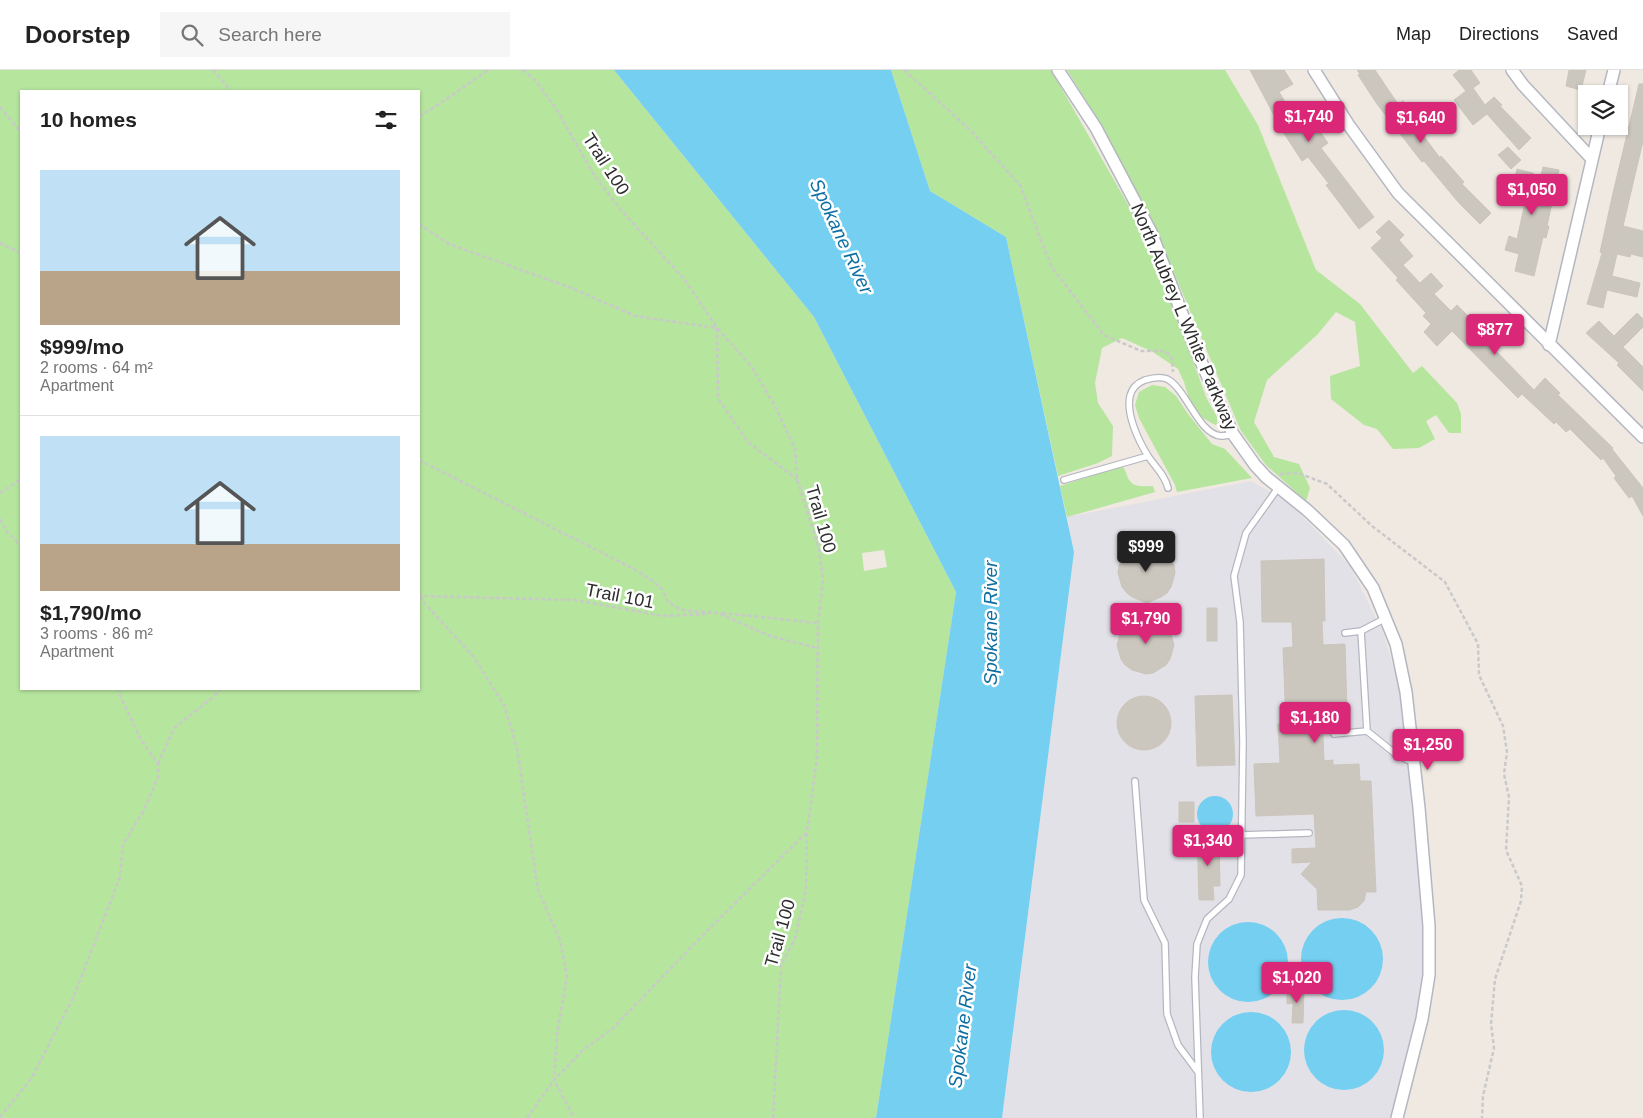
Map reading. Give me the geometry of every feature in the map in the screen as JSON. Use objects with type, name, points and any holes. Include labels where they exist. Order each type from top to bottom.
[{"type":"street","name":"North Aubrey L White Parkway","points":[[1058,70],[1096,128],[1151,232],[1195,348],[1233,434],[1266,478],[1307,510],[1344,545],[1373,588],[1396,644],[1406,692],[1429,926],[1429,976],[1422,1019],[1397,1118]]},
{"type":"street","points":[[1314,70],[1348,124],[1398,193],[1643,437]]},
{"type":"street","points":[[1512,70],[1523,85],[1592,159]]},
{"type":"street","points":[[1610,85],[1614,70]]},
{"type":"street","points":[[1550,345],[1598,135]]},
{"type":"lane","points":[[1168,488],[1166,479],[1148,456],[1131,420],[1128,405],[1132,389],[1141,381],[1155,377],[1167,379],[1210,431],[1220,436],[1233,434]]},
{"type":"lane","points":[[1064,480],[1148,456]]},
{"type":"lane","points":[[1200,1118],[1195,977],[1197,944],[1207,920],[1229,899],[1241,875],[1243,742],[1240,622],[1234,576],[1246,533],[1278,488]]},
{"type":"lane","points":[[1345,633],[1362,631],[1386,618]]},
{"type":"lane","points":[[1362,631],[1367,731]]},
{"type":"lane","points":[[1334,734],[1367,731],[1397,756],[1414,764]]},
{"type":"lane","points":[[1135,781],[1144,900],[1165,943],[1166,1014],[1178,1045],[1198,1074]]},
{"type":"lane","points":[[1242,835],[1309,833]]},
{"type":"path","points":[[213,70],[230,90]]},
{"type":"path","points":[[420,115],[434,108],[488,70]]},
{"type":"path","name":"Trail 100","points":[[524,70],[536,81],[555,107],[594,175],[620,208],[685,280],[717,328],[751,366],[774,406],[795,450],[797,479],[819,549],[823,580],[817,648],[817,757],[806,832],[806,889],[795,939],[781,966],[773,1118]]},
{"type":"path","points":[[904,70],[968,128],[1020,185],[1051,266],[1104,335],[1141,351],[1164,351],[1170,355],[1172,359],[1173,384]]},
{"type":"path","points":[[0,107],[20,131]]},
{"type":"path","points":[[420,225],[449,244],[569,287],[635,316],[717,328],[718,398],[748,442],[797,479]]},
{"type":"path","points":[[0,243],[20,253]]},
{"type":"path","points":[[420,461],[632,568],[662,589],[668,602],[681,610],[718,613],[770,636],[817,648]]},
{"type":"path","points":[[1266,478],[1285,473],[1298,473],[1327,484],[1372,526],[1445,582],[1478,644],[1479,675],[1503,726],[1506,752],[1504,774],[1509,797],[1506,850],[1522,886],[1522,901],[1496,979],[1491,1024],[1494,1048],[1483,1096],[1482,1118]]},
{"type":"path","points":[[0,493],[20,481]]},
{"type":"path","points":[[0,519],[8,534],[20,545]]},
{"type":"path","name":"Trail 101","points":[[420,596],[575,600],[663,616],[718,613],[818,623]]},
{"type":"path","points":[[420,597],[473,656],[504,705],[517,748],[538,890],[560,940],[567,976],[558,1034],[554,1080],[574,1118]]},
{"type":"path","points":[[117,690],[140,738],[158,764]]},
{"type":"path","points":[[0,1117],[31,1078],[73,998],[120,877],[123,844],[147,803],[158,777],[158,764],[174,728],[220,690]]},
{"type":"path","points":[[527,1118],[554,1080],[583,1050],[613,1028],[806,832]]},
{"type":"shaded area","points":[[1251,481],[1289,502],[1350,566],[1383,632],[1401,693],[1423,925],[1423,985],[1412,1042],[1392,1118],[1002,1118],[1074,552],[1067,517]]},
{"type":"green space","points":[[0,70],[614,70],[814,317],[956,592],[876,1118],[0,1118]],"holes":[[[884,550],[887,567],[864,571],[862,553]]]},
{"type":"green space","points":[[891,70],[1051,70],[1134,215],[1160,270],[1206,397],[1217,417],[1217,424],[1215,425],[1203,418],[1191,405],[1178,369],[1153,352],[1122,338],[1102,348],[1095,383],[1098,403],[1113,426],[1112,456],[1098,463],[1058,476],[1006,237],[930,191]]},
{"type":"green space","points":[[1067,70],[1225,70],[1258,125],[1316,270],[1360,304],[1413,373],[1422,366],[1457,403],[1461,414],[1461,433],[1449,433],[1436,415],[1426,421],[1435,439],[1419,448],[1393,449],[1377,429],[1364,425],[1331,399],[1330,376],[1360,366],[1355,322],[1336,312],[1317,335],[1267,380],[1254,422],[1274,457],[1299,464],[1310,488],[1306,501],[1266,465],[1241,431],[1151,219],[1104,129]]},
{"type":"green space","points":[[1152,385],[1165,387],[1176,396],[1212,444],[1225,449],[1252,478],[1177,492],[1139,418],[1135,405],[1139,392]]},
{"type":"green space","points":[[1122,466],[1132,483],[1140,486],[1153,486],[1155,492],[1067,517],[1060,486]]},
{"type":"water","name":"Spokane River","points":[[614,70],[891,70],[930,191],[1006,237],[1074,552],[1002,1118],[876,1118],[956,592],[814,317]]},
{"type":"water","points":[[1215,796],[1222,797],[1228,801],[1232,807],[1232,821],[1228,827],[1222,831],[1215,832],[1208,831],[1202,827],[1198,821],[1197,814],[1198,807],[1202,801],[1208,797]]},
{"type":"water","points":[[1342,918],[1358,922],[1371,930],[1379,943],[1383,959],[1379,975],[1371,988],[1358,996],[1342,1000],[1326,996],[1313,988],[1305,975],[1301,959],[1305,943],[1313,930],[1326,922]]},
{"type":"water","points":[[1240,922],[1256,922],[1277,933],[1288,954],[1288,970],[1277,991],[1256,1002],[1240,1002],[1226,996],[1214,984],[1208,970],[1208,954],[1214,940],[1226,928]]},
{"type":"water","points":[[1336,1010],[1352,1010],[1373,1021],[1384,1042],[1384,1058],[1373,1079],[1352,1090],[1336,1090],[1322,1084],[1310,1072],[1304,1058],[1304,1042],[1310,1028],[1322,1016]]},
{"type":"water","points":[[1251,1012],[1266,1015],[1279,1024],[1288,1037],[1291,1052],[1288,1067],[1279,1080],[1266,1089],[1251,1092],[1236,1089],[1223,1080],[1214,1067],[1211,1052],[1214,1037],[1223,1024],[1236,1015]]},
{"type":"building","points":[[1250,70],[1284,70],[1293,84],[1279,92],[1294,117],[1305,110],[1328,143],[1321,148],[1374,217],[1359,229],[1326,185],[1329,184],[1308,157],[1302,161],[1283,132]]},
{"type":"building","points":[[1357,70],[1375,70],[1398,104],[1403,101],[1415,116],[1411,119],[1440,158],[1441,156],[1464,182],[1462,184],[1491,213],[1480,224],[1459,203],[1424,161],[1422,162],[1377,104],[1358,75],[1360,74]]},
{"type":"building","points":[[1459,70],[1471,70],[1480,83],[1473,88],[1485,105],[1494,97],[1502,105],[1500,106],[1531,138],[1519,150],[1487,114],[1473,125],[1454,100],[1466,91],[1453,75]]},
{"type":"building","points":[[1569,70],[1586,70],[1582,85],[1578,85],[1578,89],[1566,86]]},
{"type":"building","points":[[1639,84],[1643,84],[1643,141],[1623,226],[1643,231],[1643,257],[1631,254],[1630,257],[1617,254],[1612,276],[1640,283],[1637,297],[1607,290],[1603,308],[1587,304],[1602,253],[1600,252]]},
{"type":"building","points":[[1508,147],[1521,160],[1511,169],[1498,155]]},
{"type":"building","points":[[1543,167],[1559,170],[1547,226],[1549,226],[1546,238],[1543,237],[1534,276],[1515,271],[1519,254],[1505,250],[1509,236],[1517,239],[1525,203],[1510,199],[1517,169],[1533,173],[1540,180]]},
{"type":"building","points":[[1389,220],[1404,235],[1399,240],[1413,256],[1403,265],[1420,283],[1431,273],[1443,286],[1434,294],[1451,311],[1457,305],[1473,321],[1477,316],[1490,329],[1487,332],[1501,346],[1496,351],[1534,390],[1545,378],[1560,393],[1558,395],[1613,448],[1643,488],[1643,516],[1632,496],[1629,498],[1614,478],[1616,476],[1603,458],[1601,460],[1570,429],[1566,432],[1556,422],[1554,424],[1522,394],[1518,398],[1452,331],[1437,346],[1424,332],[1431,324],[1423,316],[1426,313],[1396,280],[1398,278],[1371,248],[1382,238],[1376,232]]},
{"type":"building","points":[[1637,313],[1643,319],[1643,327],[1623,347],[1643,367],[1643,391],[1617,365],[1619,363],[1586,333],[1599,321],[1614,336]]},
{"type":"building","points":[[1146,544],[1161,548],[1166,553],[1174,565],[1175,573],[1167,593],[1147,603],[1127,593],[1122,587],[1118,573],[1119,565],[1126,553],[1132,548]]},
{"type":"building","points":[[1324,559],[1325,621],[1322,621],[1323,645],[1345,644],[1347,711],[1322,712],[1324,761],[1333,760],[1333,765],[1359,764],[1360,781],[1371,781],[1376,892],[1366,892],[1364,901],[1358,907],[1349,910],[1318,910],[1317,889],[1301,874],[1312,862],[1292,863],[1292,849],[1316,848],[1314,814],[1256,816],[1254,764],[1280,763],[1278,724],[1286,724],[1283,648],[1293,647],[1292,622],[1262,622],[1261,561]]},
{"type":"building","points":[[1207,608],[1217,608],[1217,641],[1207,641]]},
{"type":"building","points":[[1146,615],[1160,620],[1166,625],[1174,645],[1166,665],[1153,673],[1146,674],[1132,670],[1125,665],[1117,645],[1125,625],[1131,620]]},
{"type":"building","points":[[1232,695],[1235,765],[1197,766],[1195,696]]},
{"type":"building","points":[[1139,696],[1149,696],[1159,700],[1167,708],[1171,723],[1167,738],[1159,746],[1149,750],[1139,750],[1129,746],[1121,738],[1117,728],[1117,718],[1121,708],[1129,700]]},
{"type":"building","points":[[1179,802],[1194,802],[1194,822],[1179,822]]},
{"type":"building","points":[[1197,835],[1211,835],[1212,842],[1219,842],[1220,886],[1213,886],[1214,900],[1199,900]]},
{"type":"building","points":[[1287,989],[1304,989],[1303,1023],[1292,1023],[1293,1003],[1287,1004]]}]
